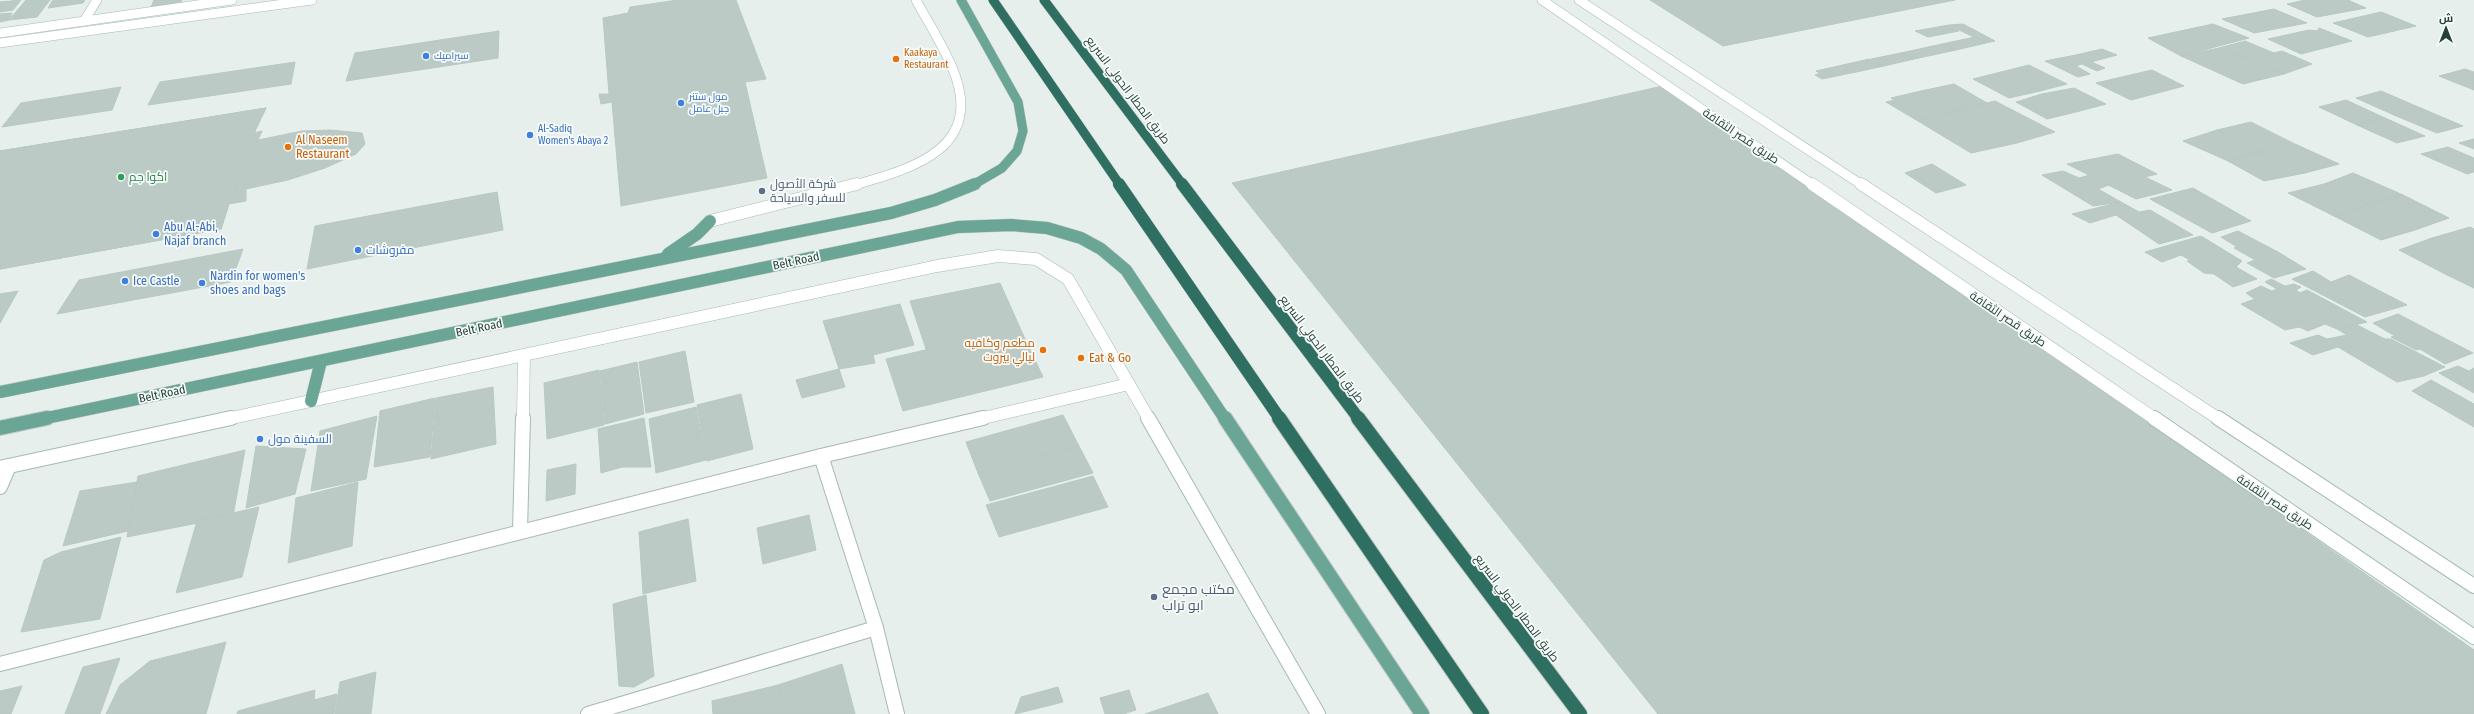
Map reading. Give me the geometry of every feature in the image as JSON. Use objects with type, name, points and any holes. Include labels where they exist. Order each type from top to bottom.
[{"type":"highway","points":[[993,0],[1482,714]]},
{"type":"highway","name":"طريق المطار الحولي السريع","points":[[1044,0],[1580,714]]},
{"type":"main road","points":[[0,392],[891,213],[963,191],[993,176],[1016,154],[1024,129],[1020,105],[960,0]]},
{"type":"main road","points":[[660,259],[680,247],[710,221]]},
{"type":"main road","name":"Belt Road","points":[[0,428],[958,227],[1014,224],[1067,232],[1096,246],[1126,270],[1422,714]]},
{"type":"main road","points":[[311,401],[321,361]]},
{"type":"street","points":[[84,21],[97,0]]},
{"type":"street","points":[[0,33],[232,0]]},
{"type":"street","points":[[0,43],[312,0]]},
{"type":"street","points":[[710,221],[877,179],[913,166],[931,156],[949,141],[959,126],[962,112],[961,92],[954,71],[916,0]]},
{"type":"street","name":"طريق قصر الثقافة","points":[[1542,0],[2474,637]]},
{"type":"street","name":"طريق قصر الثقافة","points":[[1579,0],[2474,586]]},
{"type":"street","points":[[0,487],[5,467],[937,266],[998,256],[1036,259],[1068,279],[1318,714]]},
{"type":"street","points":[[520,531],[524,355]]},
{"type":"street","points":[[0,664],[520,531],[821,456],[1129,384]]},
{"type":"street","points":[[821,456],[876,628],[897,714]]},
{"type":"street","points":[[588,714],[876,628]]},
{"type":"building","points":[[21,0],[13,10],[0,12],[0,2]]},
{"type":"building","points":[[26,0],[50,0],[37,17],[9,20]]},
{"type":"building","points":[[53,0],[85,0],[83,3],[48,8]]},
{"type":"building","points":[[154,0],[182,0],[181,2],[151,7]]},
{"type":"building","name":"مول ستنر جبل عامل","points":[[678,0],[736,0],[766,79],[745,82],[767,178],[621,206],[612,102],[601,104],[599,94],[609,94],[603,18],[628,13],[630,7]]},
{"type":"building","points":[[1650,0],[1955,0],[1723,46]]},
{"type":"building","points":[[2305,0],[2348,0],[2366,8],[2317,17],[2287,4]]},
{"type":"building","points":[[2274,9],[2307,23],[2254,33],[2222,19]]},
{"type":"building","points":[[2381,12],[2416,26],[2368,37],[2333,23]]},
{"type":"building","points":[[12,13],[9,20],[0,22],[0,14]]},
{"type":"building","points":[[1963,24],[1995,41],[1986,43],[1949,25]]},
{"type":"building","points":[[2213,24],[2249,38],[2181,56],[2148,38]]},
{"type":"building","points":[[1949,25],[1959,31],[1928,37],[1915,31]]},
{"type":"building","points":[[2319,28],[2352,41],[2301,54],[2268,39],[2309,30],[2317,31]]},
{"type":"building","name":"سيراميك","points":[[499,31],[498,58],[346,81],[355,53]]},
{"type":"building","points":[[1975,37],[1986,43],[1956,50],[1942,44]]},
{"type":"building","points":[[2245,41],[2274,53],[2282,51],[2312,64],[2284,74],[2219,48]]},
{"type":"building","points":[[1942,44],[1956,50],[1914,59],[1901,53]]},
{"type":"building","points":[[2219,48],[2284,74],[2243,84],[2181,56]]},
{"type":"building","points":[[2102,49],[2117,55],[2091,62],[2076,55]]},
{"type":"building","points":[[1901,53],[1914,59],[1884,66],[1871,59]]},
{"type":"building","points":[[2076,55],[2105,68],[2097,71],[2082,64],[2076,66],[2090,74],[2078,77],[2045,61]]},
{"type":"building","points":[[1869,59],[1884,66],[1856,72],[1843,65]]},
{"type":"building","points":[[295,62],[291,84],[148,105],[160,82]]},
{"type":"building","points":[[1843,65],[1856,72],[1822,79],[1815,75],[1820,73],[1816,71]]},
{"type":"building","points":[[2029,65],[2067,84],[2040,91],[2001,72]]},
{"type":"building","points":[[2465,69],[2474,72],[2474,90],[2439,76]]},
{"type":"building","points":[[2152,70],[2184,86],[2131,100],[2096,83]]},
{"type":"building","points":[[2001,72],[2040,91],[2009,98],[1973,79]]},
{"type":"building","points":[[1954,84],[1987,103],[1958,110],[1921,91]]},
{"type":"building","points":[[1667,85],[2474,650],[2474,714],[1658,714],[1232,183]]},
{"type":"building","points":[[121,87],[112,110],[2,127],[21,103]]},
{"type":"building","points":[[2074,88],[2106,104],[2076,112],[2042,94]]},
{"type":"building","points":[[1921,91],[1958,110],[1918,121],[1886,102],[1895,100],[1891,98]]},
{"type":"building","points":[[2381,91],[2423,109],[2394,115],[2356,98]]},
{"type":"building","points":[[2042,94],[2076,112],[2047,119],[2016,102]]},
{"type":"building","points":[[2346,100],[2385,118],[2357,125],[2319,107]]},
{"type":"building","points":[[1995,101],[2055,132],[2017,143],[1958,110]]},
{"type":"building","name":"اكوا جم","points":[[266,108],[254,133],[262,131],[258,140],[302,131],[330,130],[362,133],[365,144],[356,154],[325,168],[288,180],[246,189],[246,201],[229,204],[221,229],[0,269],[0,151]]},
{"type":"building","name":"اكوا جم","points":[[266,108],[254,133],[258,140],[229,204],[221,229],[0,269],[0,151]]},
{"type":"building","points":[[2423,109],[2463,126],[2437,133],[2394,115]]},
{"type":"building","points":[[1958,110],[2017,143],[1971,153],[1918,121]]},
{"type":"building","points":[[2385,118],[2425,136],[2397,143],[2357,125]]},
{"type":"building","points":[[2251,122],[2295,144],[2260,152],[2217,130]]},
{"type":"building","points":[[2217,130],[2260,152],[2228,161],[2183,141]]},
{"type":"building","points":[[2474,139],[2474,149],[2459,143]]},
{"type":"building","points":[[2295,144],[2339,164],[2305,173],[2260,152]]},
{"type":"building","points":[[2448,147],[2474,158],[2474,172],[2467,174],[2421,154]]},
{"type":"building","points":[[2260,152],[2305,173],[2264,181],[2228,161]]},
{"type":"building","points":[[2118,154],[2157,174],[2145,177],[2172,190],[2136,199],[2067,164]]},
{"type":"building","points":[[1932,164],[1966,185],[1936,193],[1905,173]]},
{"type":"building","points":[[2063,171],[2079,178],[2090,175],[2109,185],[2098,189],[2121,202],[2093,206],[2042,175]]},
{"type":"building","points":[[2353,173],[2403,195],[2368,205],[2324,184]]},
{"type":"building","points":[[2324,184],[2368,205],[2334,216],[2288,193]]},
{"type":"building","points":[[2193,188],[2251,221],[2212,233],[2150,199]]},
{"type":"building","name":"مفروشات","points":[[497,192],[503,230],[307,269],[315,226]]},
{"type":"building","points":[[2403,195],[2449,218],[2415,230],[2368,205]]},
{"type":"building","points":[[2121,202],[2139,212],[2150,210],[2193,235],[2159,244],[2116,215],[2090,223],[2072,214]]},
{"type":"building","points":[[2368,205],[2415,230],[2381,240],[2334,216]]},
{"type":"building","points":[[2470,227],[2474,229],[2474,258],[2432,238]]},
{"type":"building","points":[[2238,231],[2306,269],[2274,278],[2247,263],[2255,260],[2234,248],[2237,247],[2221,237]]},
{"type":"building","points":[[2201,236],[2242,261],[2236,267],[2257,279],[2233,287],[2214,274],[2204,273],[2187,261],[2190,260],[2181,255],[2162,262],[2145,252]]},
{"type":"building","points":[[2432,238],[2474,258],[2474,267],[2447,275],[2399,250]]},
{"type":"building","points":[[243,249],[231,282],[57,314],[79,280]]},
{"type":"building","points":[[2474,267],[2474,288],[2447,275]]},
{"type":"building","points":[[2313,271],[2331,282],[2349,275],[2407,305],[2365,317],[2292,279]]},
{"type":"building","points":[[2271,279],[2285,286],[2294,284],[2301,287],[2296,290],[2300,293],[2307,290],[2367,322],[2337,329],[2325,324],[2308,331],[2299,327],[2285,330],[2241,304],[2255,299],[2246,293],[2261,286],[2272,291],[2277,289],[2265,282]]},
{"type":"building","points":[[1000,283],[1025,339],[938,359],[934,348],[926,349],[910,301]]},
{"type":"building","points":[[18,291],[0,323],[0,294]]},
{"type":"building","points":[[900,304],[914,345],[873,355],[875,363],[839,369],[823,321]]},
{"type":"building","points":[[2398,314],[2473,353],[2445,364],[2420,349],[2416,350],[2391,337],[2395,336],[2373,323]]},
{"type":"building","points":[[2357,325],[2385,339],[2391,339],[2445,367],[2424,376],[2397,382],[2338,347],[2313,355],[2290,343],[2318,335],[2327,339],[2347,335],[2337,329]]},
{"type":"building","points":[[1025,339],[1043,377],[903,411],[886,359],[934,348],[938,359]]},
{"type":"building","points":[[685,351],[694,402],[646,413],[639,362]]},
{"type":"building","points":[[637,362],[644,414],[605,424],[600,371]]},
{"type":"building","points":[[2458,366],[2469,371],[2474,368],[2474,393],[2439,373]]},
{"type":"building","points":[[839,369],[845,387],[802,398],[796,380]]},
{"type":"building","points":[[599,370],[604,425],[547,439],[544,383]]},
{"type":"building","points":[[2431,380],[2474,404],[2474,427],[2412,391]]},
{"type":"building","points":[[493,387],[496,444],[431,459],[436,398]]},
{"type":"building","points":[[741,394],[753,449],[707,461],[697,405]]},
{"type":"building","points":[[435,398],[430,457],[374,467],[380,411]]},
{"type":"building","points":[[696,407],[706,460],[656,473],[649,419]]},
{"type":"building","points":[[1063,415],[1079,446],[978,473],[966,442]]},
{"type":"building","points":[[377,416],[366,479],[311,491],[320,431]]},
{"type":"building","points":[[644,418],[651,467],[622,467],[601,473],[598,429]]},
{"type":"building","points":[[256,446],[306,449],[295,494],[246,508]]},
{"type":"building","points":[[1079,446],[1093,473],[990,501],[978,473]]},
{"type":"building","points":[[245,450],[233,516],[127,537],[138,476]]},
{"type":"building","points":[[576,464],[575,494],[546,501],[547,470]]},
{"type":"building","points":[[1093,476],[1108,507],[999,537],[986,505]]},
{"type":"building","points":[[137,482],[128,531],[63,546],[80,491]]},
{"type":"building","points":[[358,482],[352,546],[288,563],[296,498]]},
{"type":"building","points":[[259,507],[242,577],[176,593],[197,521]]},
{"type":"building","points":[[809,515],[816,550],[763,564],[757,528]]},
{"type":"building","points":[[688,519],[696,581],[643,594],[639,532]]},
{"type":"building","points":[[121,537],[100,619],[21,632],[44,560],[61,552]]},
{"type":"building","points":[[646,595],[654,676],[634,687],[619,686],[613,604]]},
{"type":"building","points":[[226,642],[206,714],[106,714],[120,685],[150,661]]},
{"type":"building","points":[[120,658],[100,714],[65,714],[83,667]]},
{"type":"building","points":[[842,664],[855,714],[786,714],[778,685]]},
{"type":"building","points":[[376,672],[371,714],[335,714],[340,682]]},
{"type":"building","points":[[778,685],[786,714],[713,714],[712,701]]},
{"type":"building","points":[[22,686],[11,714],[0,714],[0,691]]},
{"type":"building","points":[[1058,687],[1063,702],[1015,714],[1021,697]]},
{"type":"building","points":[[315,690],[314,700],[337,694],[334,714],[237,714],[238,711]]},
{"type":"building","points":[[1129,690],[1136,710],[1123,714],[1105,714],[1100,698]]},
{"type":"building","points":[[1208,693],[1218,714],[1145,714]]},
{"type":"place","name":"سيراميك","points":[[426,56]]},
{"type":"place","name":"Kaakaya Restaurant","points":[[896,59]]},
{"type":"place","name":"مول ستنر جبل عامل","points":[[681,103]]},
{"type":"place","name":"Al-Sadiq Women's Abaya 2","points":[[530,135]]},
{"type":"place","name":"Al Naseem Restaurant","points":[[288,147]]},
{"type":"place","name":"اكوا جم","points":[[121,177]]},
{"type":"place","name":"شركة الأصول للسفر والسياحة","points":[[762,191]]},
{"type":"place","name":"Abu Al-Abi, Najaf branch","points":[[156,234]]},
{"type":"place","name":"مفروشات","points":[[358,250]]},
{"type":"place","name":"Ice Castle","points":[[125,281]]},
{"type":"place","name":"Nardin for women's shoes and bags","points":[[202,283]]},
{"type":"place","name":"مطعم وكافيه ليالي بيروت","points":[[1043,350]]},
{"type":"place","name":"Eat & Go","points":[[1081,358]]},
{"type":"place","name":"السفينة مول","points":[[260,439]]},
{"type":"place","name":"مكتب مجمع ابو تراب","points":[[1154,597]]}]
